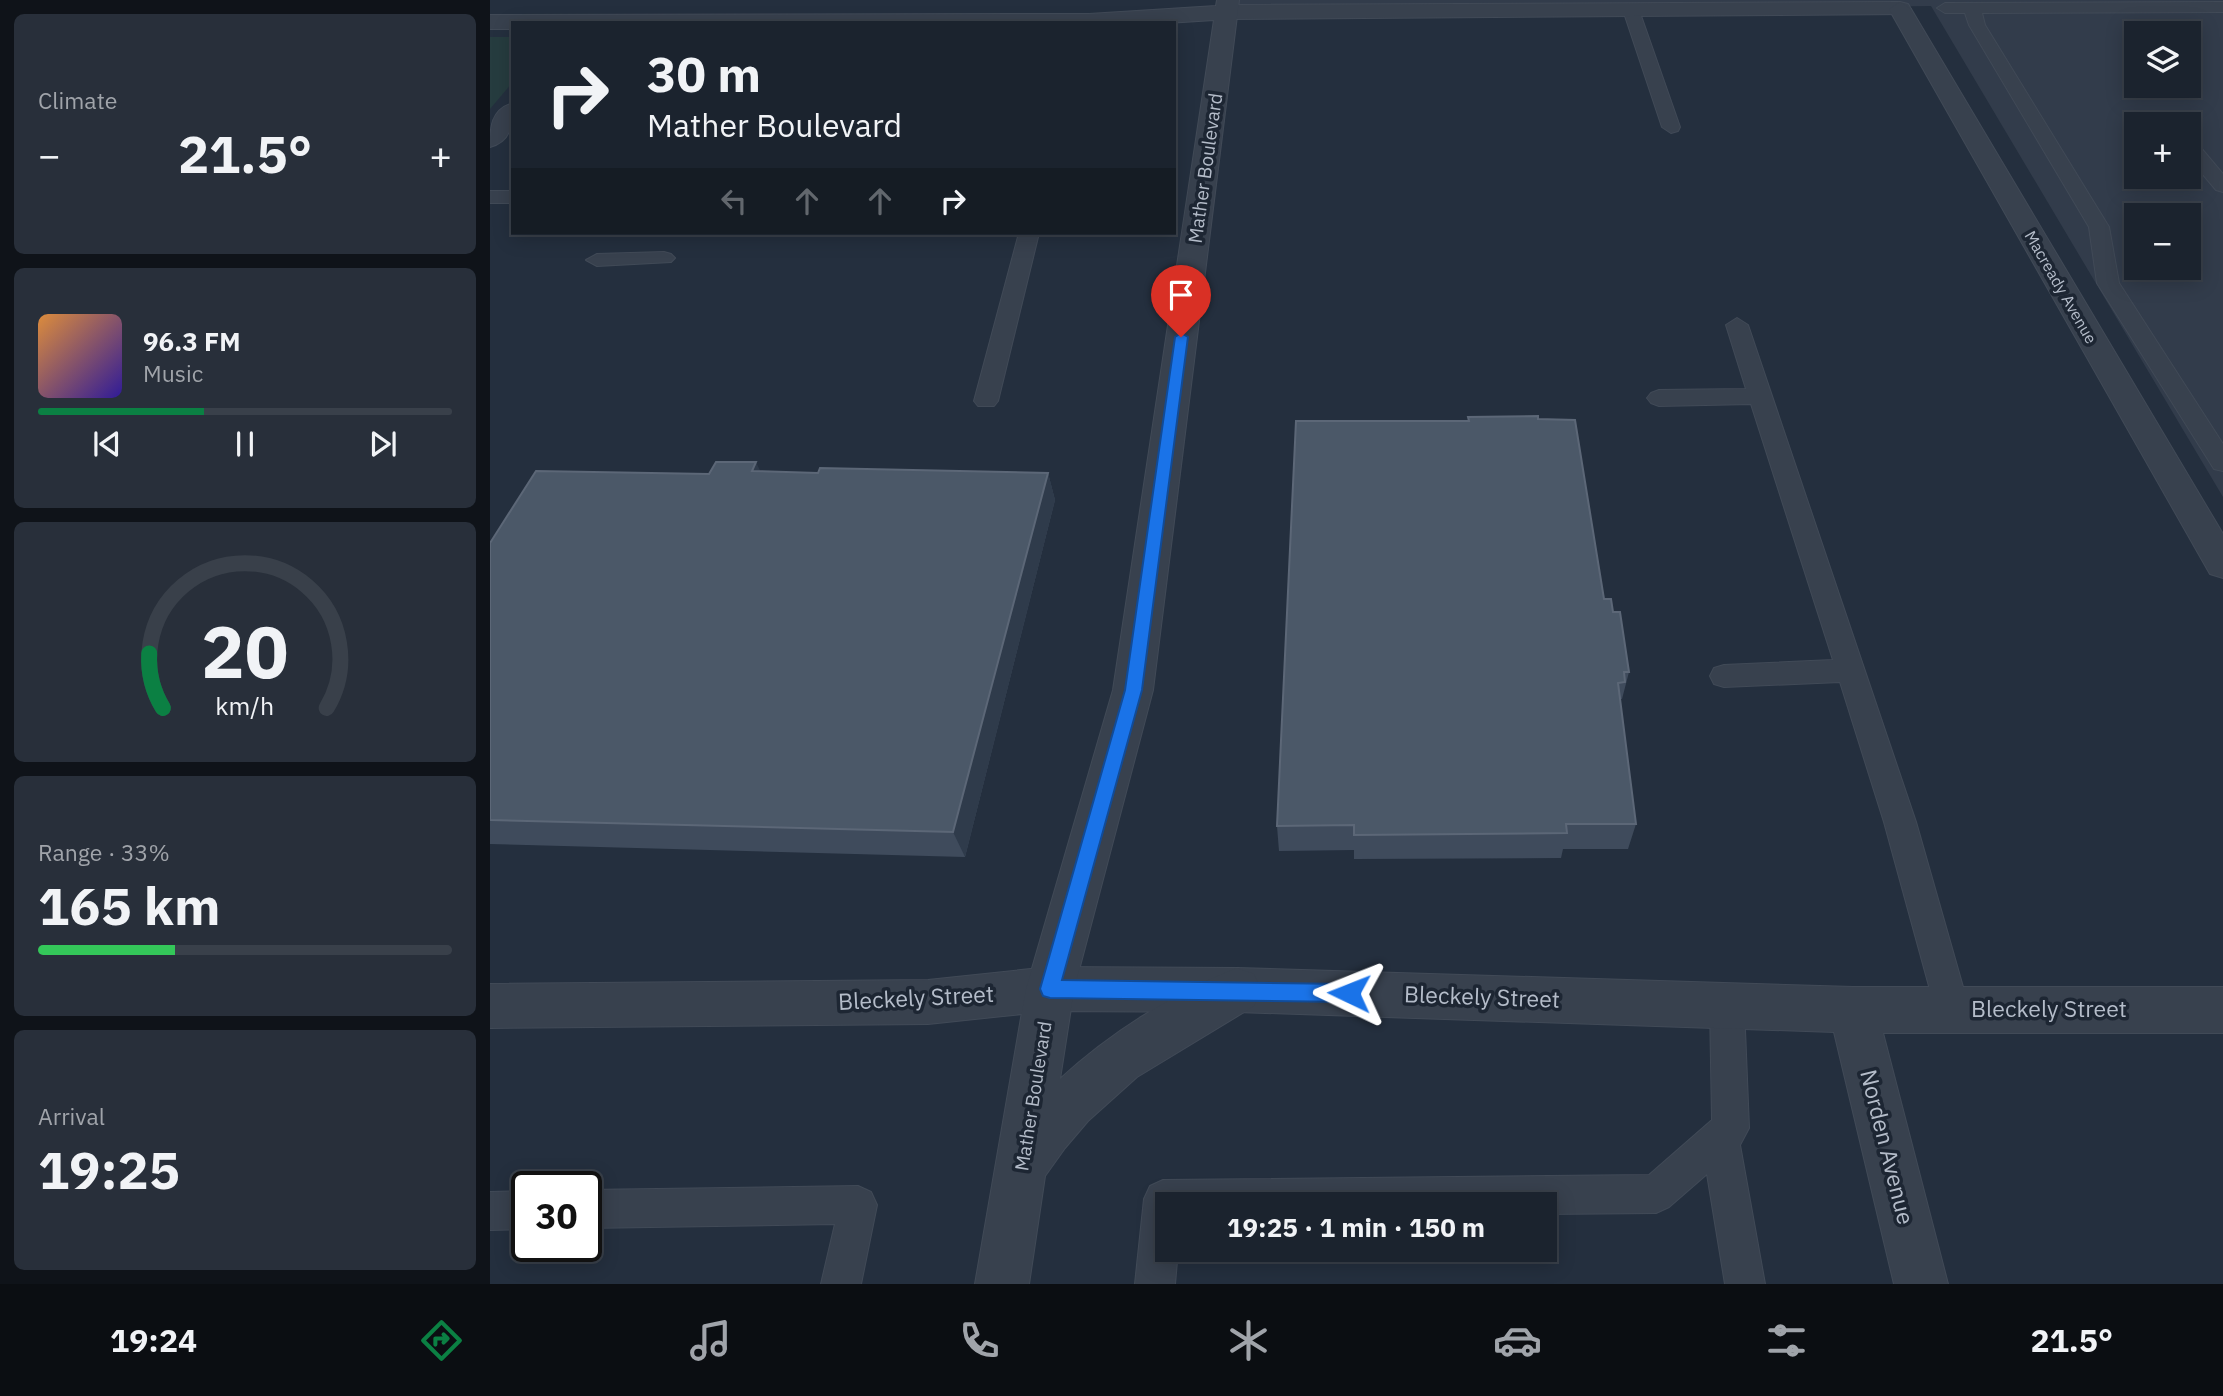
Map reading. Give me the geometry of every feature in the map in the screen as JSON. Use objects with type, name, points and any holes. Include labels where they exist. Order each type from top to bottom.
[{"type":"street","points":[[490,10],[590,10],[608,0]]},
{"type":"street","points":[[1123,0],[1227,6],[1631,10]]},
{"type":"street","points":[[1089,21],[1227,6]]},
{"type":"street","name":"Mather Boulevard","points":[[1002,1284],[1050,989],[1133,690],[1227,6]]},
{"type":"street","name":"Macready Avenue","points":[[1631,10],[1900,9],[2223,565]]},
{"type":"street","points":[[490,22],[511,22]]},
{"type":"street","points":[[490,139],[511,113]]},
{"type":"street","name":"Bleckely Street","points":[[490,1006],[928,1002],[1050,989],[1237,989],[1853,1010],[2223,1010]]},
{"type":"street","points":[[1021,1168],[1044,1132],[1109,1065],[1161,1031],[1237,989]]},
{"type":"street","name":"Norden Avenue","points":[[1853,1010],[1921,1284]]},
{"type":"lane","points":[[1945,8],[2204,8],[2220,15]]},
{"type":"lane","points":[[1972,8],[1977,25],[2099,227],[2108,283],[2223,463]]},
{"type":"lane","points":[[1631,10],[1671,127]]},
{"type":"lane","points":[[2201,160],[2223,186]]},
{"type":"lane","points":[[490,197],[511,197]]},
{"type":"lane","points":[[986,401],[1028,235]]},
{"type":"lane","points":[[597,260],[664,258]]},
{"type":"lane","points":[[1737,325],[1900,822],[1952,1008]]},
{"type":"lane","points":[[1659,398],[1759,396]]},
{"type":"lane","points":[[1724,676],[1850,670]]},
{"type":"lane","points":[[1155,1284],[1163,1199],[1656,1194],[1731,1128],[1727,1005]]},
{"type":"lane","points":[[1720,1138],[1745,1284]]},
{"type":"lane","points":[[602,1209],[858,1205],[841,1284]]},
{"type":"lane","points":[[490,1211],[511,1210]]},
{"type":"shaded area","points":[[1230,0],[2223,0],[2223,497],[1931,6],[1631,10],[1228,9]]},
{"type":"green space","points":[[490,37],[511,37],[511,84],[490,109]]},
{"type":"building","points":[[1538,416],[1538,419],[1575,420],[1604,599],[1611,599],[1613,612],[1620,612],[1629,672],[1624,672],[1625,682],[1618,683],[1636,824],[1566,824],[1567,833],[1354,835],[1354,825],[1277,826],[1296,421],[1469,421],[1468,417]]},
{"type":"building","points":[[716,462],[756,462],[752,471],[818,473],[820,468],[1048,473],[953,832],[490,820],[490,543],[536,471],[709,474]]},
{"type":"route","points":[[1181,337],[1133,690],[1050,989],[1237,989],[1349,993]]}]
